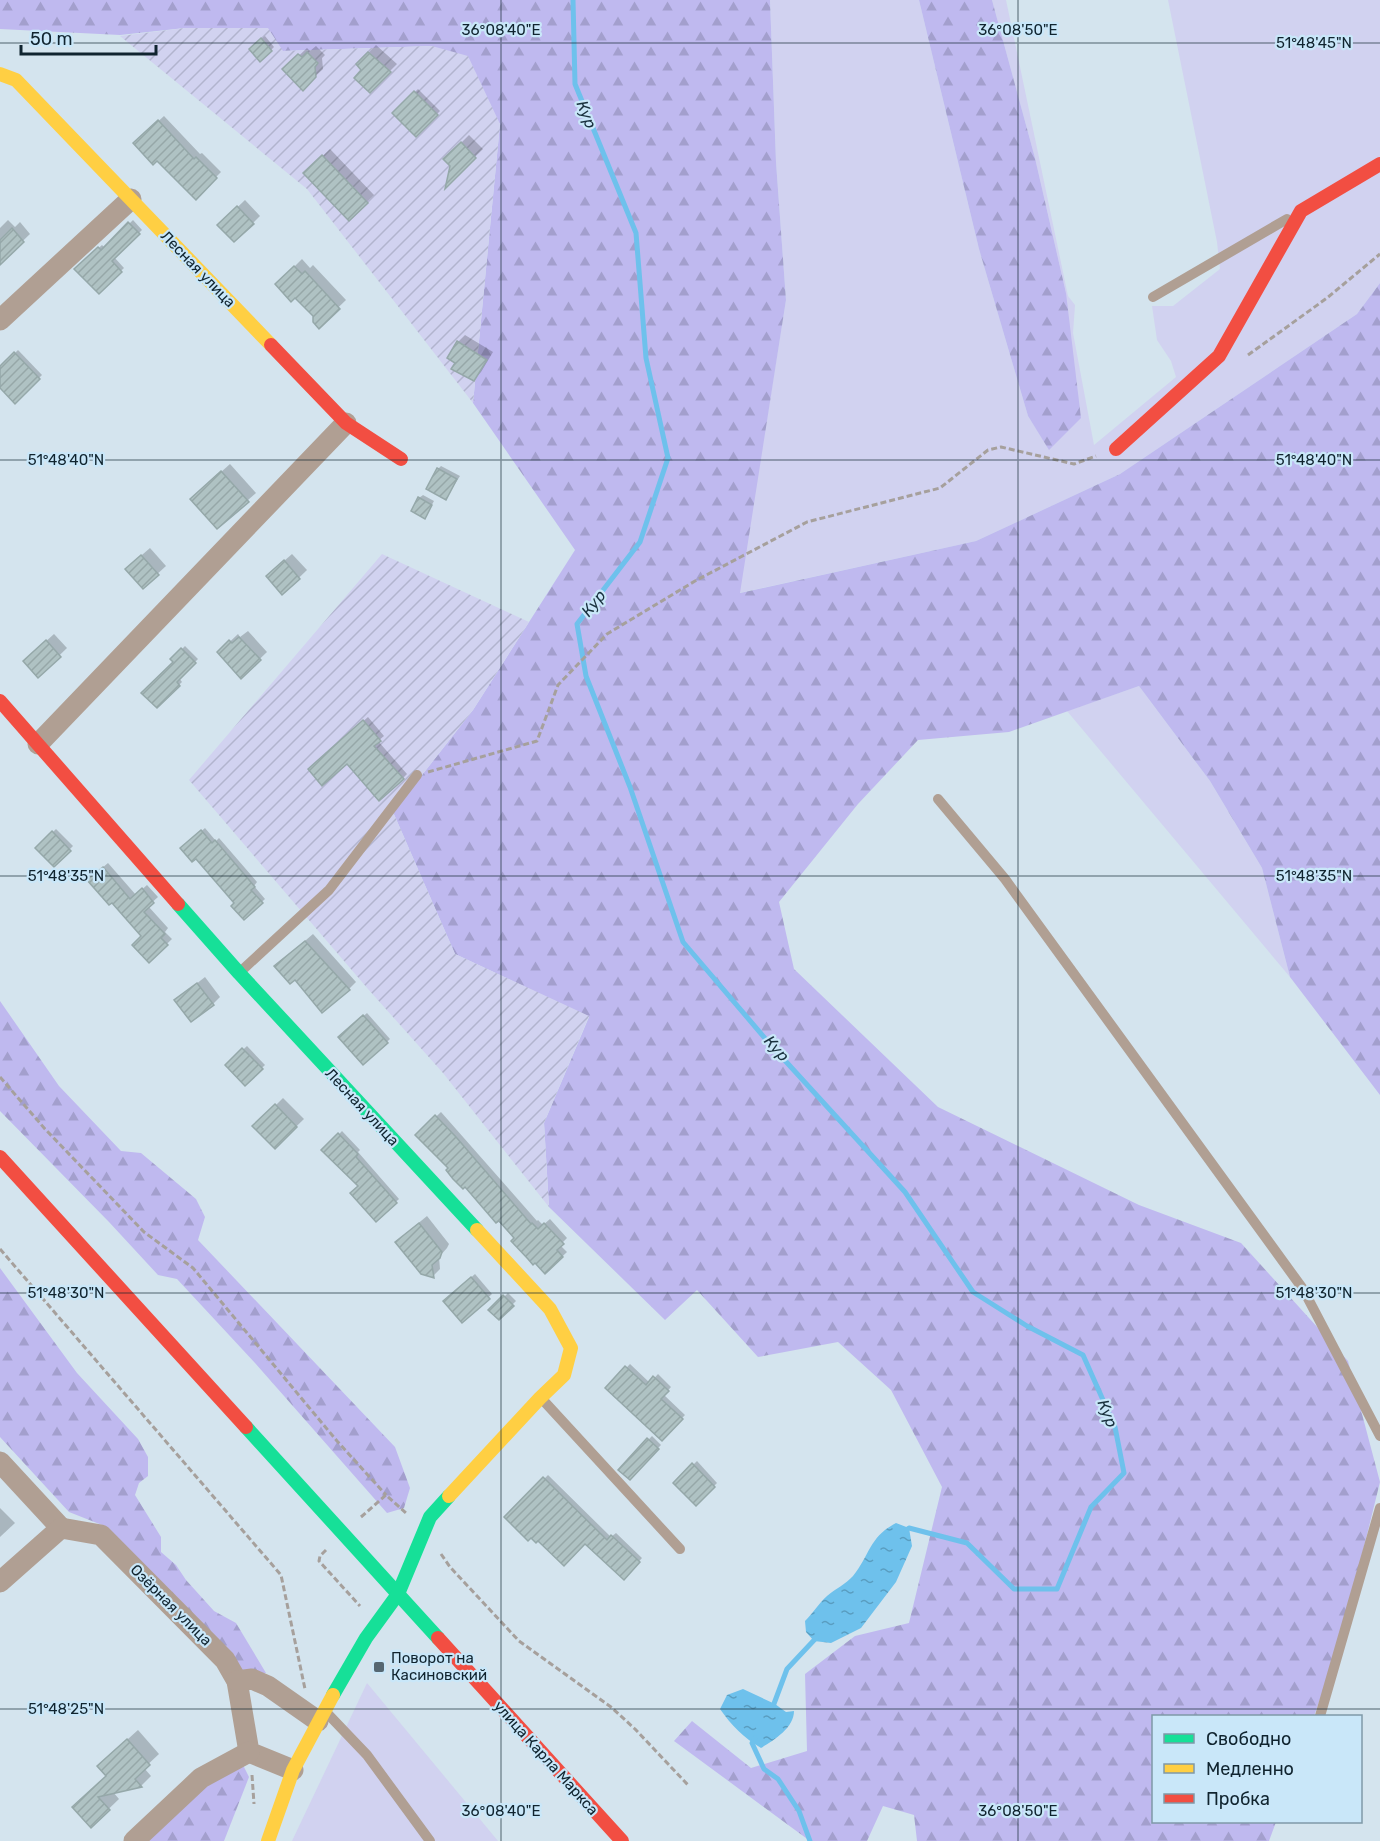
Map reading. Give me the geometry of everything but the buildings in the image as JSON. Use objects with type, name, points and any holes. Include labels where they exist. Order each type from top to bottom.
[{"type":"street","name":"Лесная улица","points":[[0,74],[16,80],[346,423],[401,459]]},
{"type":"street","points":[[1116,449],[1219,356],[1301,211],[1380,164]]},
{"type":"street","points":[[0,320],[131,199]]},
{"type":"street","points":[[38,744],[346,423]]},
{"type":"street","name":"Лесная улица","points":[[0,701],[239,973],[550,1310],[563,1330],[571,1348],[564,1375],[430,1517],[398,1594]]},
{"type":"street","name":"улица Карла Маркса","points":[[0,1157],[622,1841]]},
{"type":"street","points":[[0,1462],[61,1528],[0,1582]]},
{"type":"street","name":"Озёрная улица","points":[[61,1528],[101,1535],[225,1660],[237,1681],[249,1752]]},
{"type":"street","points":[[268,1841],[293,1770],[321,1716],[366,1638],[398,1594]]},
{"type":"street","points":[[237,1681],[252,1679],[321,1716]]},
{"type":"street","points":[[134,1841],[201,1778],[249,1752],[293,1770]]},
{"type":"lane","points":[[1153,297],[1301,211]]},
{"type":"lane","points":[[239,973],[329,890],[417,775]]},
{"type":"lane","points":[[938,799],[1005,879],[1303,1289],[1380,1436]]},
{"type":"lane","points":[[540,1398],[680,1549]]},
{"type":"lane","points":[[1320,1715],[1380,1508]]},
{"type":"lane","points":[[321,1716],[367,1755],[430,1841]]},
{"type":"path","points":[[1241,360],[1327,298],[1380,255]]},
{"type":"path","points":[[417,775],[537,741],[558,685],[607,633],[694,581],[807,522],[940,488],[988,450],[1002,447],[1074,464],[1116,449]]},
{"type":"path","points":[[0,1077],[45,1129],[144,1232],[193,1268],[336,1441],[386,1495]]},
{"type":"path","points":[[249,1752],[255,1808]]},
{"type":"shaded area","points":[[770,0],[919,0],[979,249],[1028,416],[1049,449],[1066,293],[1035,158],[992,0],[1006,0],[1068,296],[1075,305],[1073,333],[1094,445],[1176,377],[1171,361],[1157,340],[1152,306],[1173,306],[1220,269],[1217,242],[1168,0],[1380,0],[1380,283],[1357,314],[1120,474],[976,541],[739,593],[786,300],[776,162]]},
{"type":"shaded area","points":[[185,28],[268,28],[283,51],[432,46],[468,56],[500,124],[473,403],[307,189],[120,36]]},
{"type":"shaded area","points":[[382,554],[529,622],[473,710],[393,812],[455,954],[589,1016],[544,1123],[549,1207],[443,1073],[189,780]]},
{"type":"shaded area","points":[[1139,686],[1210,781],[1262,868],[1290,977],[1067,711]]},
{"type":"shaded area","points":[[367,1683],[498,1841],[292,1841]]},
{"type":"green space","points":[[0,0],[770,0],[776,162],[786,300],[740,593],[976,541],[1120,474],[1357,314],[1380,283],[1380,1095],[1290,977],[1262,868],[1210,781],[1139,686],[1009,732],[918,740],[858,804],[779,902],[794,969],[938,1107],[1139,1205],[1241,1243],[1348,1361],[1380,1482],[1340,1644],[1314,1715],[1152,1715],[1152,1823],[1276,1823],[1269,1841],[917,1841],[914,1815],[883,1806],[867,1841],[810,1841],[674,1741],[692,1721],[751,1768],[807,1751],[805,1674],[855,1636],[909,1623],[942,1487],[891,1390],[838,1342],[758,1357],[697,1290],[665,1320],[549,1207],[544,1123],[589,1017],[455,954],[393,812],[473,710],[575,550],[473,403],[500,124],[433,46],[282,51],[267,28],[185,28],[120,35],[0,29]]},
{"type":"green space","points":[[919,0],[992,0],[1035,158],[1066,293],[1081,418],[1049,450],[1028,416],[979,249]]},
{"type":"green space","points":[[0,1001],[59,1086],[121,1151],[141,1153],[196,1199],[205,1217],[198,1240],[395,1447],[410,1488],[404,1508],[387,1513],[255,1363],[177,1279],[158,1275],[0,1111]]},
{"type":"green space","points":[[0,1268],[77,1373],[138,1439],[148,1457],[148,1476],[139,1483],[135,1495],[161,1537],[161,1552],[176,1565],[186,1580],[214,1611],[236,1623],[266,1673],[236,1674],[102,1525],[69,1512],[0,1437]]},
{"type":"green space","points":[[237,1753],[249,1777],[224,1841],[140,1841]]},
{"type":"water","points":[[896,1523],[909,1528],[912,1546],[896,1582],[861,1628],[831,1643],[814,1641],[806,1632],[805,1621],[827,1596],[853,1576],[875,1540]]},
{"type":"water","points":[[743,1689],[775,1704],[786,1712],[794,1711],[787,1728],[761,1748],[738,1731],[720,1709],[727,1695]]},
{"type":"waterway","name":"Кур","points":[[573,0],[575,84],[636,233],[646,358],[668,458],[640,542],[577,624],[586,676],[630,787],[683,942],[769,1043],[905,1192],[973,1292],[1027,1326],[1083,1355],[1115,1427],[1124,1473],[1091,1507],[1057,1589],[1014,1589],[967,1543],[909,1528],[903,1532]]},
{"type":"waterway","name":"Кур","points":[[772,1709],[787,1669],[817,1637]]},
{"type":"waterway","points":[[755,1738],[752,1743],[764,1769],[778,1779],[799,1811],[810,1841]]},
{"type":"traffic: fast","points":[[178,904],[477,1230]]},
{"type":"traffic: fast","points":[[246,1427],[438,1638]]},
{"type":"traffic: fast","points":[[333,1695],[366,1638],[398,1594],[430,1517],[449,1496]]},
{"type":"traffic: slow","points":[[0,74],[16,80],[271,345]]},
{"type":"traffic: slow","points":[[449,1496],[564,1375],[571,1348],[550,1309],[477,1230]]},
{"type":"traffic: slow","points":[[268,1841],[293,1770],[333,1695]]},
{"type":"traffic: jam","points":[[1116,449],[1219,356],[1301,211],[1380,164]]},
{"type":"traffic: jam","points":[[271,345],[346,423],[401,459]]},
{"type":"traffic: jam","points":[[0,701],[178,904]]},
{"type":"traffic: jam","points":[[0,1157],[246,1427]]},
{"type":"traffic: jam","points":[[438,1638],[622,1841]]},
{"type":"place","name":"Поворот на Касиновский","points":[[379,1667]]}]
